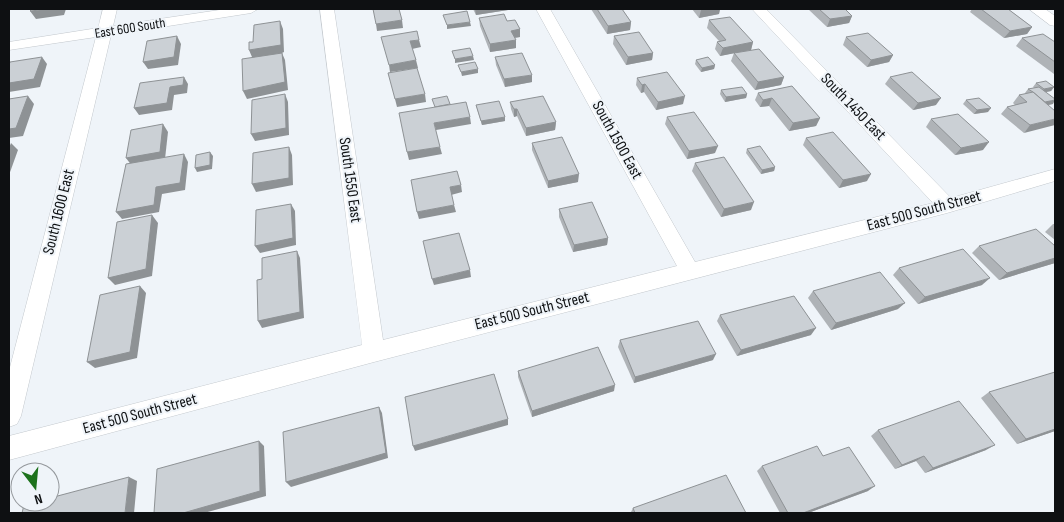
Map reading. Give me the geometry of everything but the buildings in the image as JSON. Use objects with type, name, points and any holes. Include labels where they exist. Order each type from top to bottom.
[{"type":"street","name":"South 1600 East","points":[[9,416],[110,9]]},
{"type":"street","name":"East 600 South","points":[[9,46],[251,9]]},
{"type":"street","name":"South 1550 East","points":[[327,9],[374,352]]},
{"type":"street","name":"South 1500 East","points":[[543,9],[690,271]]},
{"type":"street","name":"South 1450 East","points":[[759,9],[947,206]]},
{"type":"street","points":[[1036,9],[1055,22]]},
{"type":"street","name":"East 500 South Street","points":[[9,448],[374,352],[947,206],[1055,175]]}]
